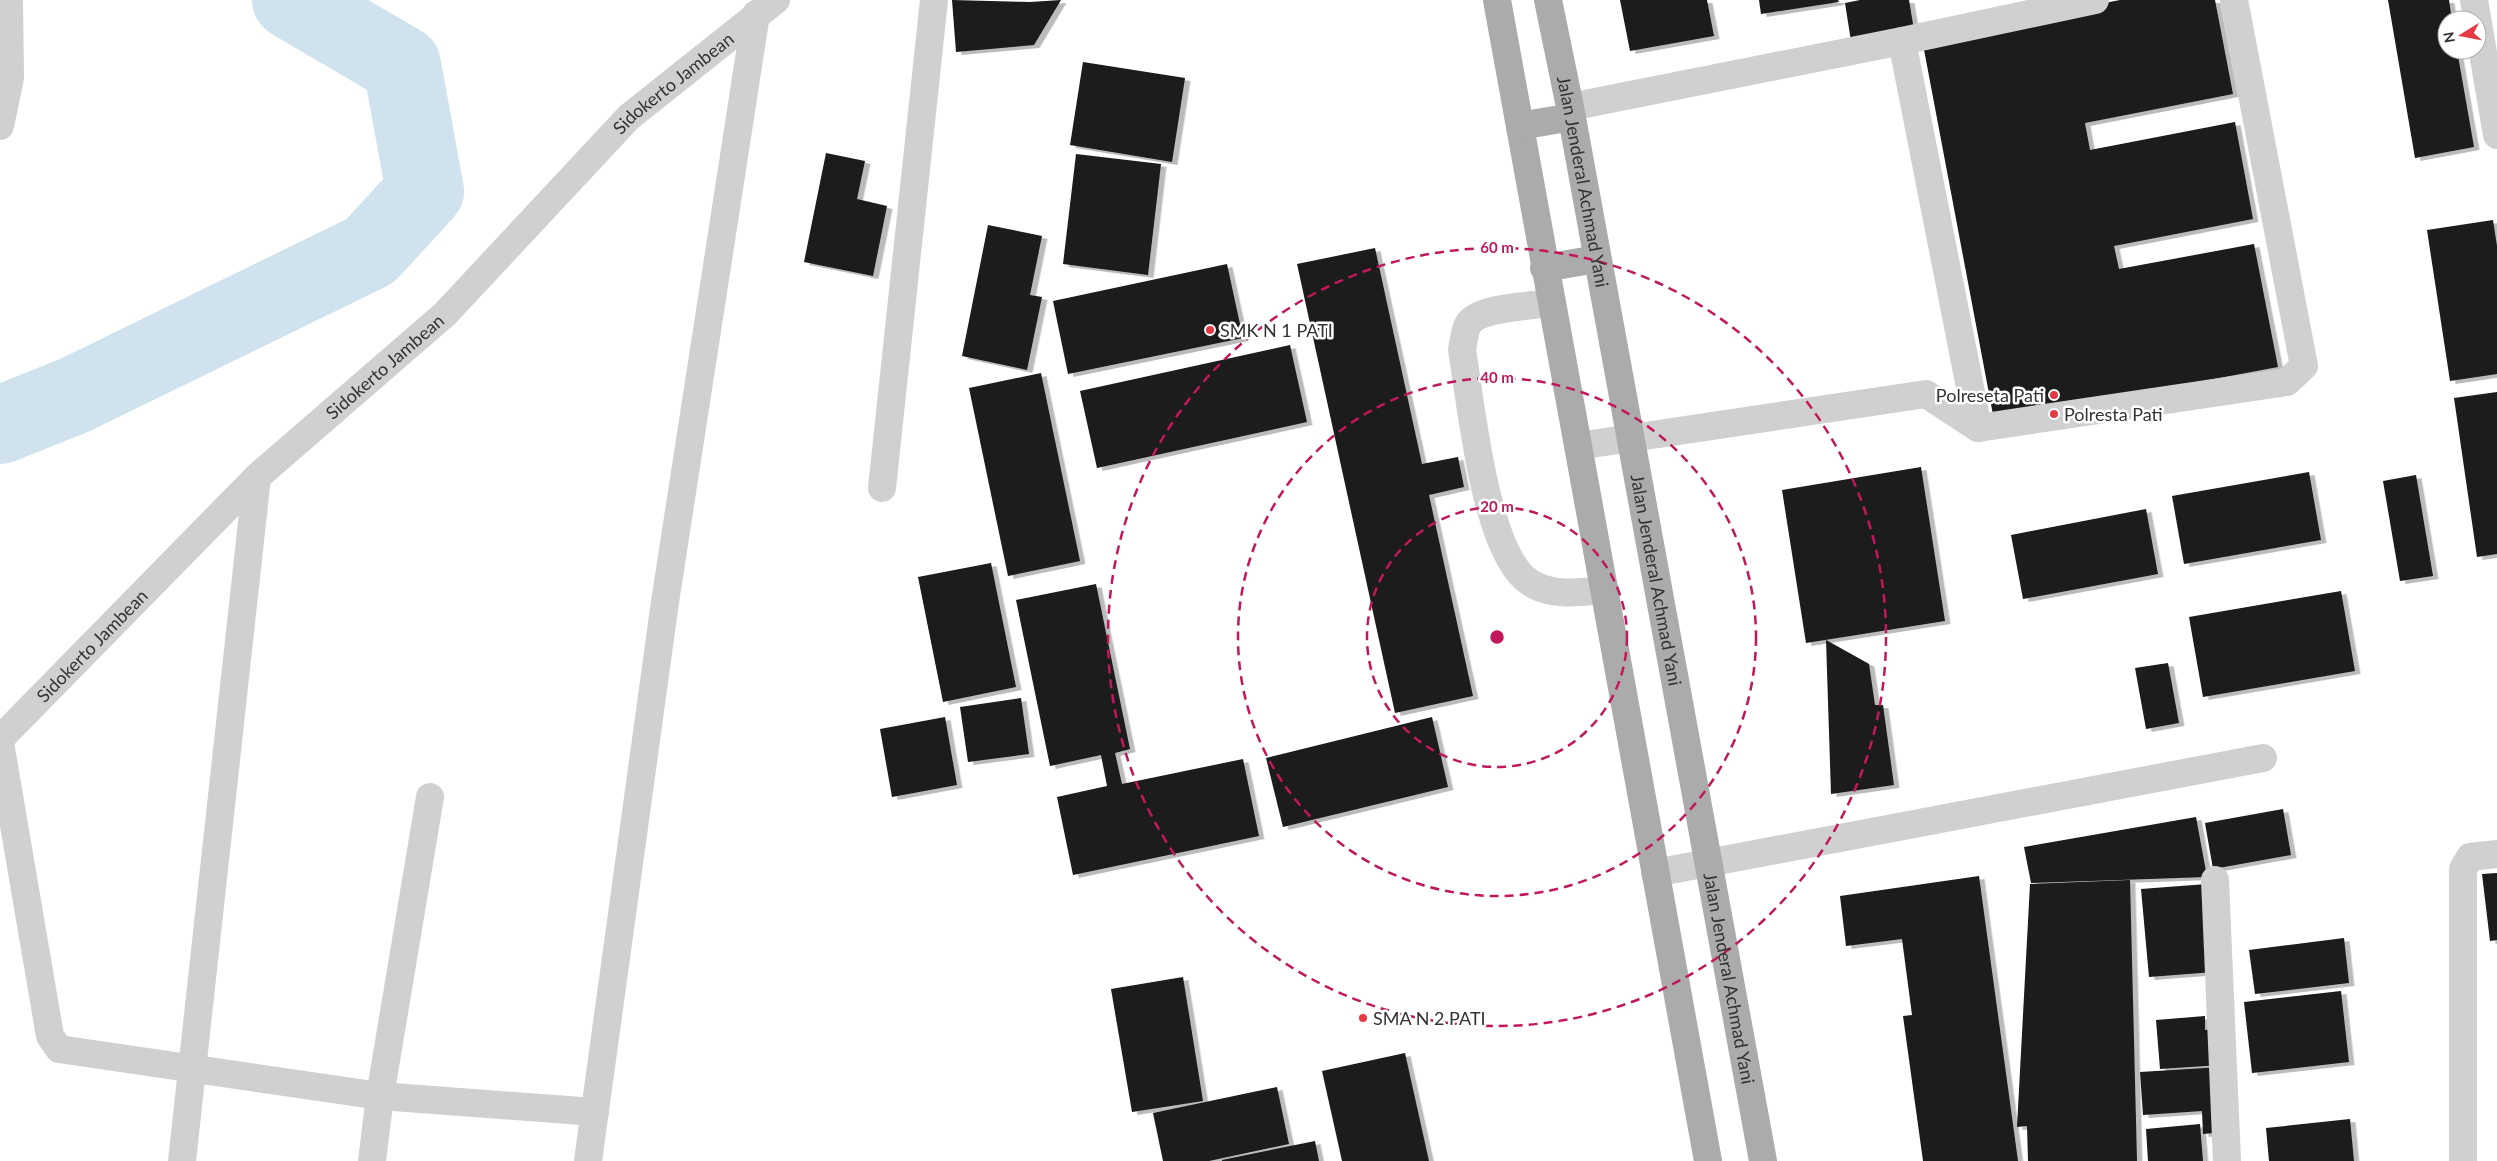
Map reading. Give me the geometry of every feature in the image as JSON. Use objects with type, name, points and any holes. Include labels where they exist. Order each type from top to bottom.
[{"type":"main road","points":[[1497,0],[1544,268],[1605,590],[1708,1161]]},
{"type":"main road","name":"Jalan Jenderal Achmad Yani","points":[[1548,0],[1571,112],[1763,1161]]},
{"type":"main road","points":[[1520,126],[1571,112]]},
{"type":"main road","points":[[1544,268],[1597,259]]},
{"type":"street","points":[[0,126],[10,78],[9,0]]},
{"type":"street","points":[[882,488],[934,0]]},
{"type":"street","points":[[1571,112],[2095,0]]},
{"type":"street","points":[[1578,446],[1926,394],[1978,428],[2287,382],[2304,366],[2234,0]]},
{"type":"street","points":[[2474,0],[2497,135]]},
{"type":"street","points":[[588,1161],[664,602],[766,7]]},
{"type":"street","name":"Sidokerto Jambean","points":[[0,739],[257,477],[445,314],[628,117],[766,7]]},
{"type":"street","points":[[1902,41],[1978,428]]},
{"type":"street","points":[[1552,303],[1482,314],[1470,321],[1466,329],[1462,350],[1486,494],[1501,546],[1512,566],[1530,583],[1556,593],[1605,590]]},
{"type":"street","points":[[182,1161],[257,477]]},
{"type":"street","points":[[0,743],[50,1036],[59,1049],[74,1053],[380,1096],[595,1112]]},
{"type":"street","points":[[1655,873],[2263,758]]},
{"type":"street","points":[[372,1161],[380,1096],[430,797]]},
{"type":"street","points":[[2463,1161],[2463,869],[2470,857],[2497,854]]},
{"type":"street","points":[[2215,880],[2227,1161]]},
{"type":"building","points":[[952,0],[1030,2],[1061,0],[1034,45],[956,52]]},
{"type":"building","points":[[1620,0],[1707,0],[1714,36],[1630,51]]},
{"type":"building","points":[[1759,0],[1838,0],[1839,2],[1761,14]]},
{"type":"building","points":[[1860,0],[1909,0],[1914,30],[1851,41],[1845,3]]},
{"type":"building","points":[[2120,0],[2215,0],[2233,94],[2085,123],[2090,150],[2235,122],[2253,219],[2114,246],[2119,269],[2254,244],[2278,367],[1994,420],[1922,39]]},
{"type":"building","points":[[2388,0],[2449,0],[2450,10],[2437,10],[2437,60],[2459,60],[2474,147],[2415,158]]},
{"type":"building","points":[[1083,62],[1185,78],[1172,162],[1070,145]]},
{"type":"building","points":[[826,153],[865,161],[857,199],[887,206],[873,276],[804,262]]},
{"type":"building","points":[[1076,154],[1161,164],[1148,275],[1063,264]]},
{"type":"building","points":[[2493,220],[2497,246],[2497,374],[2450,381],[2427,230]]},
{"type":"building","points":[[988,225],[1042,236],[1030,295],[1042,297],[1027,370],[962,356]]},
{"type":"building","points":[[1375,248],[1422,464],[1458,457],[1464,487],[1429,495],[1473,696],[1395,713],[1297,264]]},
{"type":"building","points":[[1227,264],[1243,338],[1068,374],[1053,301]]},
{"type":"building","points":[[1290,345],[1307,422],[1097,468],[1080,391]]},
{"type":"building","points":[[1041,373],[1080,561],[1008,576],[969,388]]},
{"type":"building","points":[[2497,392],[2497,554],[2477,557],[2454,398]]},
{"type":"building","points":[[1921,467],[1945,621],[1806,643],[1782,490]]},
{"type":"building","points":[[2309,472],[2321,540],[2184,564],[2172,496]]},
{"type":"building","points":[[2416,475],[2433,576],[2400,581],[2383,481]]},
{"type":"building","points":[[2146,509],[2158,574],[2023,599],[2011,535]]},
{"type":"building","points":[[991,563],[1016,687],[943,702],[918,577]]},
{"type":"building","points":[[1096,584],[1130,749],[1115,753],[1122,784],[1243,759],[1259,836],[1073,875],[1057,797],[1107,786],[1101,755],[1050,766],[1016,600]]},
{"type":"building","points":[[2341,591],[2355,671],[2203,697],[2189,617]]},
{"type":"building","points":[[1826,640],[1869,664],[1875,705],[1883,705],[1894,785],[1831,794]]},
{"type":"building","points":[[2168,663],[2179,723],[2146,729],[2135,668]]},
{"type":"building","points":[[1021,698],[1029,754],[968,762],[960,707]]},
{"type":"building","points":[[945,717],[957,785],[892,797],[880,729]]},
{"type":"building","points":[[1432,717],[1448,787],[1283,827],[1266,758]]},
{"type":"building","points":[[2283,809],[2291,855],[2213,869],[2205,823]]},
{"type":"building","points":[[2196,817],[2207,877],[2031,883],[2024,847]]},
{"type":"building","points":[[2497,873],[2497,940],[2490,941],[2482,874]]},
{"type":"building","points":[[1979,876],[2018,1161],[1923,1161],[1903,1016],[1912,1015],[1902,939],[1846,946],[1840,896]]},
{"type":"building","points":[[2130,880],[2137,1161],[2028,1161],[2027,1126],[2017,1127],[2030,884]]},
{"type":"building","points":[[2207,884],[2214,972],[2149,977],[2141,889]]},
{"type":"building","points":[[2344,938],[2349,983],[2255,994],[2249,950]]},
{"type":"building","points":[[1183,977],[1203,1101],[1132,1112],[1111,989]]},
{"type":"building","points":[[2341,991],[2349,1062],[2252,1073],[2244,1002]]},
{"type":"building","points":[[2205,1016],[2205,1030],[2218,1029],[2221,1065],[2160,1069],[2156,1020]]},
{"type":"building","points":[[1405,1053],[1429,1161],[1342,1161],[1322,1071]]},
{"type":"building","points":[[2221,1067],[2225,1132],[2203,1134],[2202,1111],[2143,1115],[2140,1072]]},
{"type":"building","points":[[1277,1087],[1289,1144],[1209,1161],[1163,1161],[1153,1113]]},
{"type":"building","points":[[2350,1119],[2354,1161],[2269,1161],[2266,1128]]},
{"type":"building","points":[[2200,1124],[2203,1161],[2148,1161],[2146,1129]]},
{"type":"building","points":[[1315,1141],[1319,1161],[1222,1161],[1222,1160]]},
{"type":"waterway","points":[[0,425],[75,395],[370,251],[425,191],[402,65],[291,0]]},
{"type":"place","name":"SMK N 1 PATI","points":[[1210,330]]},
{"type":"place","name":"Polreseta Pati","points":[[2054,395]]},
{"type":"place","name":"Polresta Pati","points":[[2054,414]]},
{"type":"place","name":"SMA N 2 PATI","points":[[1363,1018]]}]
